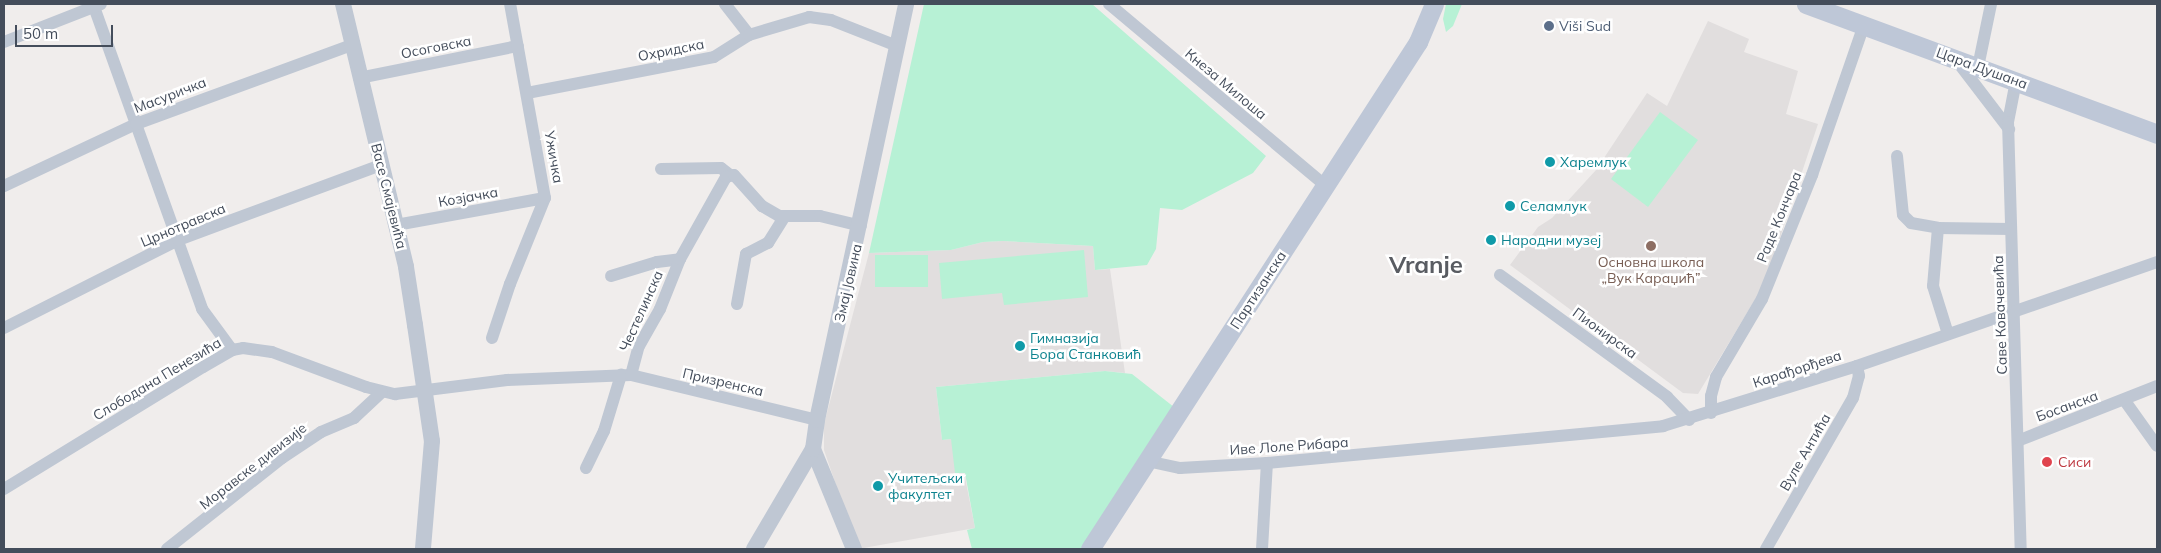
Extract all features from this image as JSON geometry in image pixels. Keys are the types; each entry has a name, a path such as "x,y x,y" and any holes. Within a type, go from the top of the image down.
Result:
{"main road":[{"name":"Партизанска","path":"1090,549 1425,30 1434,4"},
{"name":"Цара Душана","path":"1806,4 2157,134"}],"street":[{"name":"Васе Смајевића","path":"343,4 359,78 406,266 432,455 423,549"},
{"name":"Ужичка","path":"492,338 510,284 545,198 528,93 510,4"},
{"path":"724,4 749,35"},
{"name":"Змај Јовина","path":"754,549 813,449 817,420 861,226 906,4"},
{"name":"Кнеза Милоша","path":"1109,4 1326,185"},
{"path":"1978,67 1991,4"},
{"path":"4,42 96,5 136,124 202,308 232,350"},
{"name":"Охридска","path":"528,93 714,57 749,35 779,24 821,17 897,46"},
{"name":"Раде Кончара","path":"1711,413 1711,396 1716,378 1762,299 1812,175 1864,25"},
{"name":"Масуричка","path":"4,186 136,124 352,45"},
{"name":"Осоговска","path":"359,78 518,46"},
{"path":"1956,59 2008,129"},
{"name":"Саве Ковачевића","path":"2016,81 2009,108 2008,129 2020,440 2021,549"},
{"path":"1897,156 1906,219 1938,228 2011,229"},
{"name":"Црнотравска","path":"4,328 178,240 381,166"},
{"path":"661,168 721,168 738,179 762,206 784,216 820,216 861,226"},
{"name":"Честелинска","path":"626,375 641,340 660,309 680,259 722,182 730,175"},
{"name":"Козјачка","path":"396,225 545,198"},
{"path":"737,304 746,254 768,243 784,216"},
{"path":"1938,228 1933,286 1948,334"},
{"name":"Честелинска","path":"611,276 657,262 680,259"},
{"name":"Карађорђева","path":"1434,449 1629,430 1689,420 1857,366 2015,308 2157,262"},
{"name":"Пионирска","path":"1500,275 1667,397 1689,420"},
{"name":"Слободана Пенезића","path":"4,490 232,350 243,348 272,352 382,392 424,391"},
{"name":"Вуле Антића","path":"1766,549 1853,398 1859,376 1857,366"},
{"path":"586,468 604,431 626,375"},
{"name":"Призренска","path":"424,391 506,380 626,375 817,420"},
{"name":"Босанска","path":"2020,440 2125,401 2157,386"},
{"name":"Моравске дивизије","path":"167,549 282,458 321,432 354,418 382,392"},
{"path":"2125,401 2157,446"},
{"path":"813,449 854,549"},
{"name":"Иве Лоле Рибара","path":"1147,461 1180,468 1267,463 1434,449"},
{"path":"1262,549 1267,463"}],"shaded area":[{"name":"Основна школа „Вук Караџић”","path":"1708,21 1749,39 1744,52 1798,71 1786,114 1818,124 1765,283 1698,394 1683,393 1510,265 1538,227 1552,218 1596,170 1647,93 1667,106"},
{"path":"1003,241 1093,246 1095,270 1110,269 1125,373 1105,371 936,387 942,440 951,439 964,472 975,528 858,549 824,450 824,424 869,253 951,250 983,242"}],"green space":[{"path":"924,4 1092,4 1266,156 1253,173 1182,210 1160,208 1156,249 1147,265 1095,270 1093,246 1003,241 983,242 951,250 869,253"},
{"path":"1446,4 1462,4 1453,26 1446,32 1443,19"},
{"path":"1660,112 1698,140 1648,207 1611,179"},
{"path":"1084,250 1088,297 1004,305 1002,293 942,299 939,263"},
{"path":"875,255 928,255 928,287 875,287"},
{"path":"1105,371 1132,374 1179,411 1136,478 1080,549 972,549 967,530 975,528 965,473 955,473 951,439 942,440 936,387"}],"place":[{"name":"Viši Sud","path":"1549,26"},
{"name":"Харемлук","path":"1550,162"},
{"name":"Селамлук","path":"1510,206"},
{"name":"Народни музеј","path":"1491,240"},
{"name":"Основна школа „Вук Караџић”","path":"1651,246"},
{"name":"Гимназија Бора Станковић","path":"1020,346"},
{"name":"Сиси","path":"2047,462"},
{"name":"Учитељски факултет","path":"878,486"}],"district":[{"name":"Vranje","path":"1426,265"}]}
